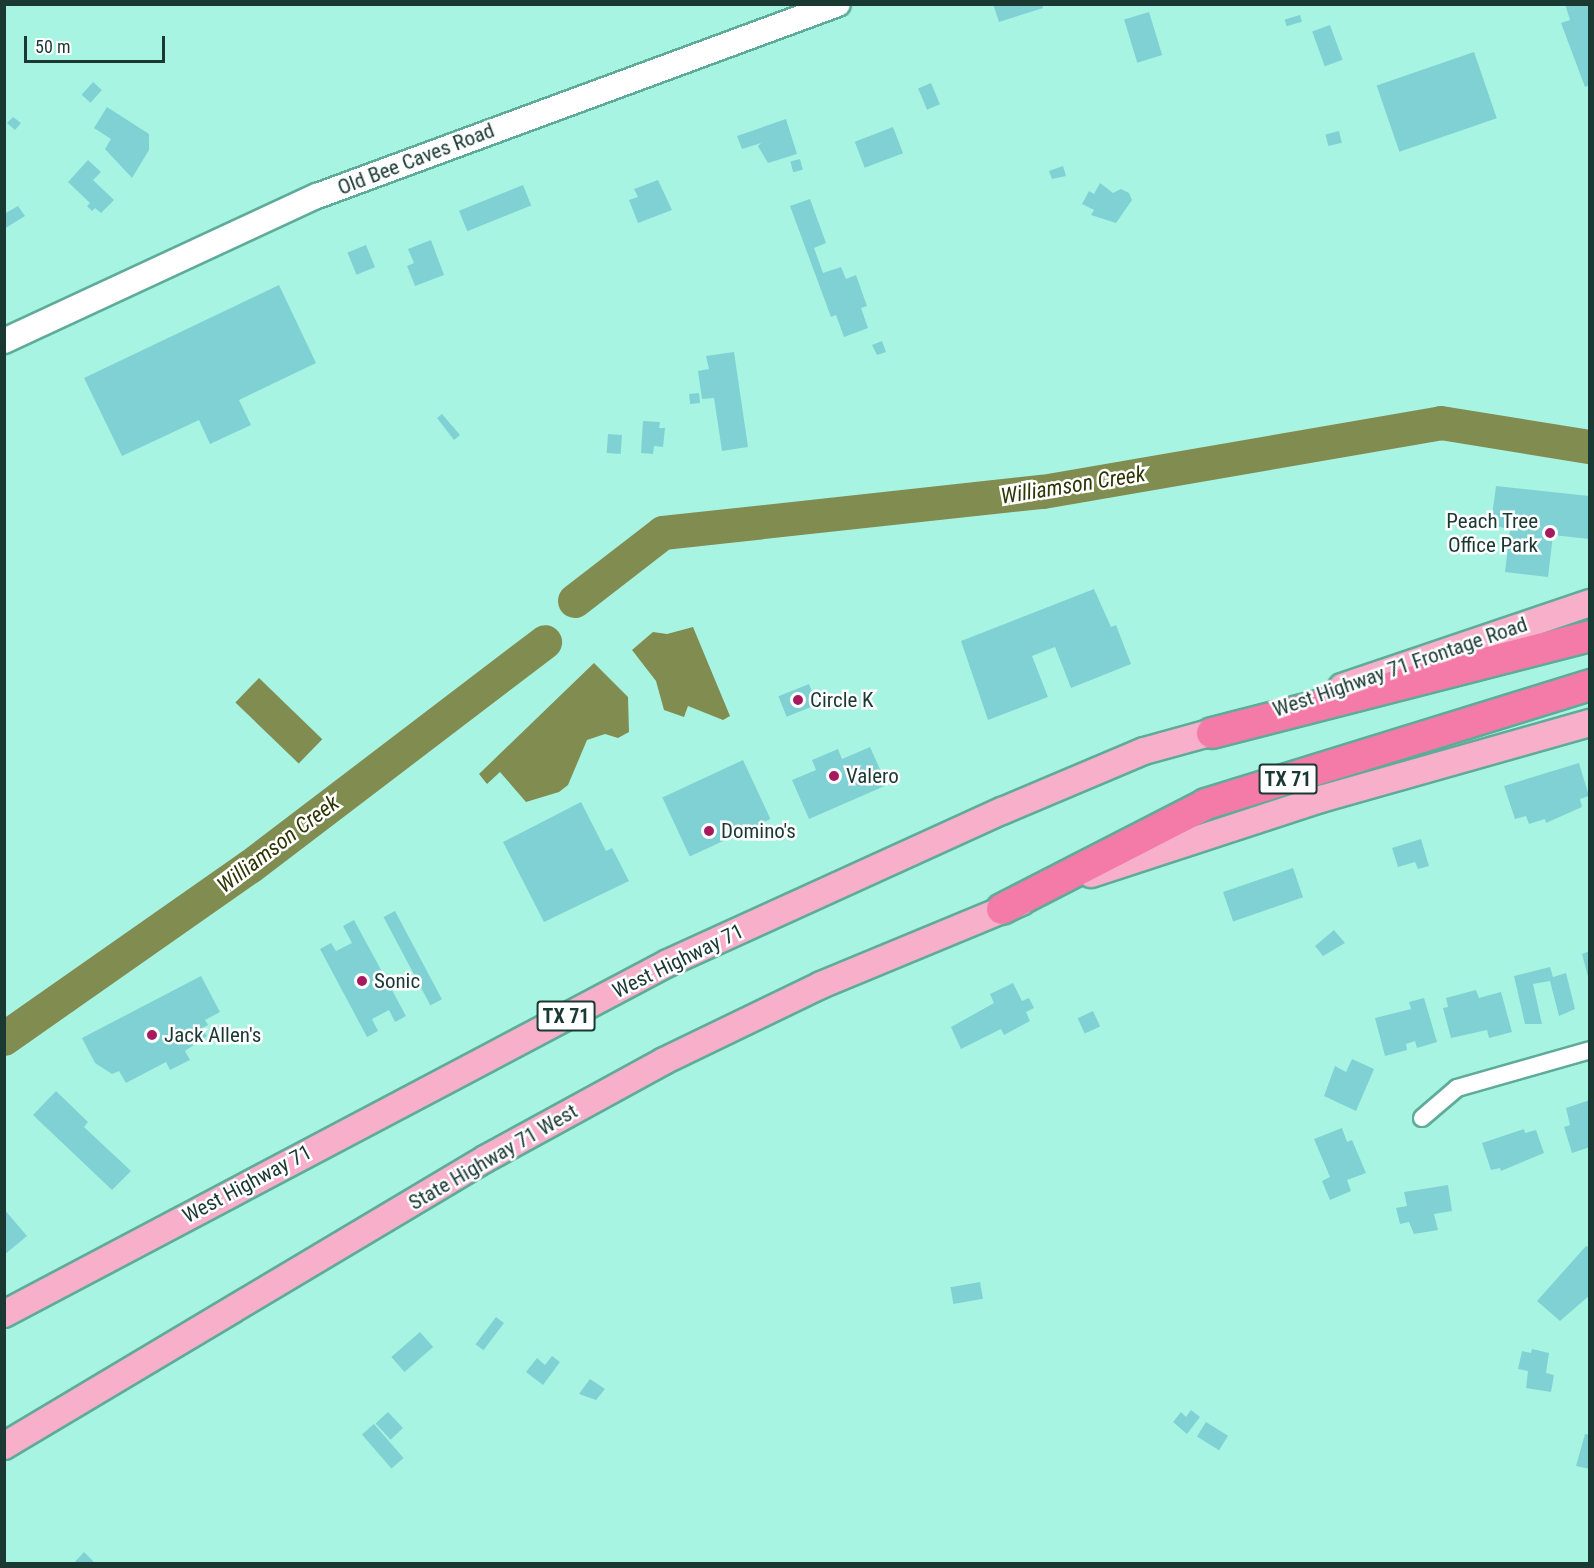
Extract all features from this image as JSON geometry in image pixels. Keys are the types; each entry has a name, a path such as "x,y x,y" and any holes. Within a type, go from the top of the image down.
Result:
{"highway":[{"name":"TX 71","path":"1212,733 1590,636"},
{"name":"TX 71","path":"1002,909 1206,804 1590,685"}],"main road":[{"name":"West Highway 71 Frontage Road","path":"1212,733 1590,603"},
{"name":"State Highway 71 West","path":"4,1446 485,1159 664,1061 821,985 1092,874 1310,803 1590,723"},
{"name":"West Highway 71","path":"4,1314 668,963 1002,811 1144,751 1212,733"}],"street":[{"name":"Old Bee Caves Road","path":"4,341 317,196 838,4"},
{"path":"1422,1118 1457,1088 1590,1050"}],"shaded area":[{"path":"693,627 730,716 723,720 688,706 684,717 664,710 656,681 632,650 653,632 667,634"},
{"path":"594,663 628,697 629,732 618,738 605,734 587,740 568,785 559,792 526,802 500,772 487,784 479,774"},
{"path":"259,678 322,739 299,764 235,702"}],"building":[{"path":"993,4 1042,4 1043,8 999,22"},
{"path":"1565,4 1590,4 1590,85 1585,87 1561,23 1570,20"},
{"path":"1149,12 1162,55 1137,63 1124,20"},
{"path":"1300,15 1302,22 1287,26 1285,19"},
{"path":"1330,25 1343,60 1325,66 1312,31"},
{"path":"1474,52 1497,118 1399,152 1377,86"},
{"path":"93,82 102,90 91,103 82,95"},
{"path":"931,83 940,104 927,110 918,88"},
{"path":"107,107 149,134 149,150 132,178 105,149 111,139 94,128"},
{"path":"13,117 21,123 15,130 7,123"},
{"path":"786,119 797,154 768,163 758,146 761,143 742,149 737,136"},
{"path":"893,127 903,153 865,168 855,142"},
{"path":"1339,131 1342,143 1328,146 1325,134"},
{"path":"800,159 803,170 793,172 790,162"},
{"path":"88,160 101,172 93,180 114,200 101,213 95,208 92,211 87,206 90,203 68,182"},
{"path":"1063,166 1066,176 1052,179 1049,171"},
{"path":"658,180 672,210 638,223 629,200 638,197 634,189"},
{"path":"1100,183 1113,193 1121,189 1129,193 1132,200 1116,223 1091,215 1094,210 1082,204 1089,191 1094,194"},
{"path":"523,185 531,205 467,231 459,211"},
{"path":"810,199 826,243 814,248 823,273 841,267 846,279 856,275 867,306 861,308 868,328 844,337 836,315 831,317 790,206"},
{"path":"18,206 25,216 4,229 4,214"},
{"path":"431,240 444,275 415,286 407,266 414,263 408,249"},
{"path":"366,245 375,267 356,275 347,252"},
{"path":"279,285 316,363 239,400 251,425 210,444 199,420 122,456 84,378"},
{"path":"882,341 886,352 877,355 872,345"},
{"path":"734,352 748,447 722,451 714,398 702,399 698,371 709,369 706,356"},
{"path":"699,393 700,403 690,404 689,394"},
{"path":"442,414 460,435 454,440 437,418"},
{"path":"643,421 660,422 659,428 665,428 663,447 654,446 653,454 641,453"},
{"path":"608,434 622,435 621,454 607,453"},
{"name":"Peach Tree Office Park","path":"1496,486 1589,496 1589,539 1553,535 1548,577 1505,572 1510,530 1491,524"},
{"path":"1094,589 1111,627 1116,625 1131,664 1071,688 1055,647 1032,656 1048,697 988,720 961,641"},
{"name":"Circle K","path":"809,684 817,704 787,717 778,696"},
{"name":"Valero","path":"870,747 887,785 809,819 792,780 816,770 812,760 838,749 842,759"},
{"path":"743,760 770,819 690,857 662,798"},
{"path":"1579,763 1589,796 1580,799 1582,807 1546,823 1545,819 1529,824 1526,816 1515,819 1504,786"},
{"path":"581,802 606,851 612,848 629,881 544,922 503,842"},
{"path":"1421,839 1429,866 1418,869 1415,862 1398,867 1392,848"},
{"path":"1293,868 1303,897 1233,921 1223,892"},
{"path":"395,911 442,999 430,1005 384,917"},
{"name":"Sonic","path":"354,920 406,1016 395,1022 389,1010 372,1019 378,1031 367,1037 320,949 331,943 336,951 352,943 343,926"},
{"path":"1334,930 1345,943 1323,956 1315,946"},
{"path":"1590,951 1590,980 1589,980 1582,954"},
{"path":"1550,967 1553,977 1566,973 1575,1009 1559,1016 1550,981 1533,984 1542,1024 1525,1024 1514,976"},
{"path":"201,976 220,1012 205,1020 208,1025 202,1028 207,1036 185,1051 190,1060 170,1070 166,1062 126,1083 119,1071 112,1074 95,1063 82,1038"},
{"path":"1013,983 1022,1001 1029,998 1034,1008 1026,1012 1030,1021 1004,1035 1001,1029 961,1049 951,1027 994,1003 990,994"},
{"path":"1476,990 1479,998 1501,992 1512,1032 1489,1038 1487,1030 1451,1038 1443,1008 1448,1007 1446,998"},
{"path":"1424,998 1437,1042 1417,1048 1415,1041 1406,1044 1407,1050 1385,1056 1375,1018 1411,1009 1409,1002"},
{"path":"1093,1011 1100,1026 1085,1034 1078,1018"},
{"path":"1352,1059 1374,1069 1356,1111 1324,1096 1335,1066 1346,1072"},
{"path":"56,1091 88,1122 84,1127 131,1171 112,1190 33,1115"},
{"path":"1590,1100 1590,1147 1572,1153 1564,1127 1570,1125 1566,1108"},
{"path":"1342,1128 1347,1142 1352,1140 1366,1173 1347,1180 1351,1191 1330,1200 1322,1181 1330,1177 1314,1139"},
{"path":"1524,1129 1525,1133 1536,1130 1544,1153 1501,1171 1500,1168 1491,1170 1482,1143"},
{"path":"1448,1185 1452,1211 1434,1214 1438,1230 1414,1234 1409,1222 1400,1224 1396,1208 1407,1206 1404,1192"},
{"path":"4,1209 27,1236 4,1255"},
{"path":"1586,1246 1590,1248 1590,1295 1560,1321 1537,1301"},
{"path":"980,1282 983,1299 953,1304 950,1287"},
{"path":"496,1317 504,1323 484,1350 476,1344"},
{"path":"420,1332 433,1347 404,1372 391,1357"},
{"path":"1532,1349 1549,1353 1546,1373 1554,1375 1551,1392 1526,1388 1528,1371 1518,1369 1522,1351 1531,1353"},
{"path":"552,1356 560,1362 543,1385 526,1372 537,1358 545,1365"},
{"path":"590,1379 605,1389 596,1400 579,1394"},
{"path":"1191,1410 1200,1417 1187,1434 1173,1422 1181,1412 1186,1417"},
{"path":"388,1412 403,1428 391,1440 376,1424"},
{"path":"1206,1422 1228,1436 1219,1450 1197,1436"},
{"path":"374,1424 404,1458 391,1468 362,1434"},
{"path":"1585,1434 1590,1435 1590,1469 1576,1466"},
{"path":"84,1552 96,1564 73,1564"}],"waterway":[{"name":"Williamson Creek","path":"575,601 663,533 1043,492 1441,423 1590,447"},
{"name":"Williamson Creek","path":"4,1039 250,867 545,642"}],"place":[{"name":"Peach Tree Office Park","path":"1550,533"},
{"name":"Circle K","path":"798,700"},
{"name":"Valero","path":"834,776"},
{"name":"Domino's","path":"709,831"},
{"name":"Sonic","path":"362,981"},
{"name":"Jack Allen's","path":"152,1035"}]}
